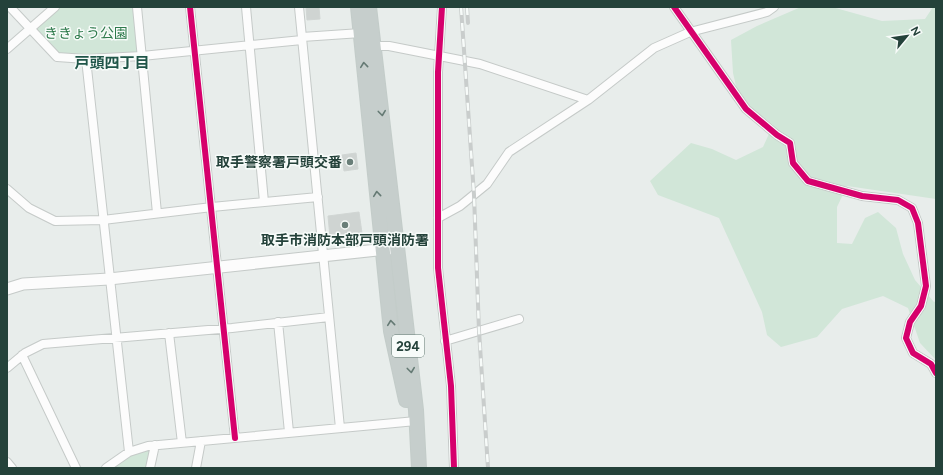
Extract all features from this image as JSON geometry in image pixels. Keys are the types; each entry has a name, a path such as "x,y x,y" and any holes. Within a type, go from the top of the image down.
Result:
{"highway":[{"name":"294","path":"358,7 389,249"},
{"name":"294","path":"369,7 374,46 389,249 391,331 414,421 419,468"}],"street":[{"path":"10,7 57,57 86,60 142,56 361,33"},
{"path":"7,49 56,7"},
{"path":"137,7 157,214"},
{"path":"190,7 235,438"},
{"path":"246,7 264,202"},
{"path":"299,7 340,428"},
{"path":"442,7 439,55 438,268 451,386 454,468"},
{"path":"674,7 690,32 746,109 777,135 790,143 793,163 808,181 862,196 898,200 912,208 918,223 926,286 921,306 910,322 906,338 913,353 931,364 936,372"},
{"path":"438,218 460,206 487,184 509,152 588,100 654,48 690,32 767,12 774,7"},
{"path":"374,46 389,46 480,64 588,100"},
{"path":"86,60 129,452"},
{"path":"7,189 29,208 55,221 103,220 212,207 318,197"},
{"path":"7,289 23,284 109,279 389,249"},
{"path":"7,368 22,355 43,344 224,329 329,317"},
{"path":"445,341 519,320"},
{"path":"278,322 289,432"},
{"path":"169,333 182,443"},
{"path":"22,355 76,468"},
{"path":"106,468 129,452 155,445 414,421"},
{"path":"196,468 201,441"},
{"path":"150,468 155,445"},
{"path":"7,462 12,468"}],"green space":[{"name":"ききょう公園","path":"55,7 137,7 142,56 57,57 30,29"},
{"path":"801,7 832,7 882,21 925,19 933,7 936,7 936,199 847,186 837,207 837,243 852,244 865,218 878,212 896,228 903,254 915,280 934,302 936,301 936,360 920,343 908,308 883,296 842,309 817,337 781,347 767,335 762,312 719,218 658,195 650,181 691,143 712,149 736,160 763,147 773,125 739,99 733,73 731,40 757,26"},
{"path":"155,445 150,468 106,468 117,459"}],"building":[{"path":"306,7 319,7 320,19 307,20"},
{"name":"取手警察署戸頭交番","path":"356,153 358,169 344,171 342,155"},
{"name":"取手市消防本部戸頭消防署","path":"359,212 362,233 330,237 328,216"}],"railway":[{"path":"461,7 474,195 479,331 488,468"},
{"path":"467,7 468,23"}],"cycle path":[{"path":"190,7 235,438"},
{"path":"442,7 438,72 438,268 451,386 454,468"},
{"path":"674,7 746,109 777,135 790,143 793,163 808,181 862,196 898,200 912,208 918,223 926,286 921,306 910,322 906,338 913,353 931,364 936,373"}],"place":[{"name":"取手警察署戸頭交番","path":"350,162"},
{"name":"取手市消防本部戸頭消防署","path":"345,225"}],"district":[{"name":"戸頭四丁目","path":"112,63"}]}
